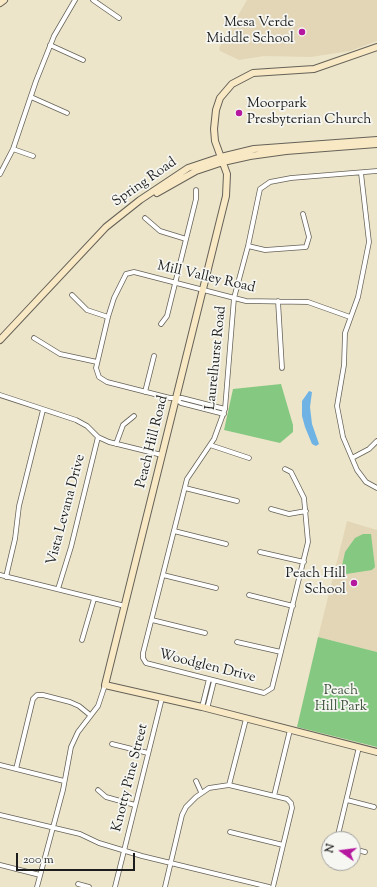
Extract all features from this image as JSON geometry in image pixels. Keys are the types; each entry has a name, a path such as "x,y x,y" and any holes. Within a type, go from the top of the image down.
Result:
{"street":[{"path":"0,3 4,0"},
{"path":"0,174 13,149 39,70 57,28 75,0"},
{"path":"93,0 119,18"},
{"path":"50,45 83,60"},
{"name":"Peach Hill Road","path":"105,685 228,187 227,174 214,134 214,117 220,98 232,84 246,76 259,72 309,70 326,66 377,47"},
{"path":"31,97 67,113"},
{"name":"Spring Road","path":"0,345 64,274 115,223 141,202 183,177 248,150 377,140"},
{"name":"Spring Road","path":"0,340 90,243 118,216 180,172 197,165 278,152 377,144"},
{"path":"13,149 33,156"},
{"name":"Laurelhurst Road","path":"144,660 143,653 190,472 218,432 224,414 234,298 248,246 258,192 265,184 291,178 377,172"},
{"path":"361,173 369,242 358,297 344,338 344,365 337,406 340,424 352,458 366,482 377,488"},
{"path":"161,324 167,316 176,283 196,199 196,190"},
{"path":"248,246 265,250 306,247 309,242 309,232 303,214"},
{"path":"145,218 160,231 186,239"},
{"name":"Mill Valley Road","path":"108,317 114,298 126,274 134,272 246,301 308,302 350,317"},
{"path":"72,295 87,310 108,317 97,362 97,375 107,382 225,409"},
{"path":"278,301 282,368"},
{"path":"34,338 60,354 97,362"},
{"path":"146,392 154,356"},
{"path":"0,395 82,423 98,437 116,444 162,455"},
{"path":"176,399 181,403 224,414"},
{"path":"6,577 15,539 19,506 43,410"},
{"path":"116,444 124,425 134,416"},
{"name":"Vista Levana Drive","path":"58,589 71,547 98,437"},
{"path":"352,458 369,449 377,441"},
{"path":"210,445 249,458"},
{"path":"237,642 281,652 304,562 308,537 304,498 298,482 292,472 285,469"},
{"path":"185,488 237,501"},
{"path":"271,508 289,514 306,512"},
{"path":"174,531 226,544"},
{"path":"260,552 304,562"},
{"path":"0,575 124,606"},
{"path":"163,575 216,588"},
{"path":"249,595 293,606"},
{"path":"82,640 94,599"},
{"path":"152,620 205,633"},
{"name":"Woodglen Drive","path":"144,660 150,665 267,692 272,688 281,652"},
{"path":"204,708 208,679"},
{"path":"204,708 214,680"},
{"path":"37,887 54,828 75,738 90,715 98,706 105,685 204,708 377,752"},
{"path":"16,769 33,699 37,695 43,695 70,702 79,706 90,715"},
{"name":"Knotty Pine Street","path":"115,887 162,698"},
{"path":"228,785 246,719"},
{"path":"274,796 290,730"},
{"path":"112,744 148,752"},
{"path":"339,831 359,747"},
{"path":"0,765 64,781"},
{"path":"196,781 201,792"},
{"path":"165,887 182,815 186,807 201,792 209,788 228,785 287,799 291,803 292,808 273,887"},
{"path":"98,790 106,797 135,805"},
{"path":"347,800 374,806"},
{"path":"0,815 80,834 99,843 170,864 269,887"},
{"path":"230,832 283,845"},
{"path":"361,851 365,852"},
{"path":"0,865 40,875"},
{"path":"78,884 89,887"}],"shaded area":[{"name":"Mesa Verde Middle School","path":"247,0 377,0 377,41 350,51 311,57 264,56 239,60 220,51 219,48"},
{"name":"Peach Hill School","path":"347,521 377,530 377,652 318,637"}],"green space":[{"path":"281,384 293,425 293,432 280,443 224,430 233,389"},
{"path":"363,534 371,534 375,567 372,570 340,575 345,552 355,538"},
{"name":"Peach Hill Park","path":"318,637 377,652 377,747 297,727"}],"water":[{"path":"309,391 312,392 310,407 312,424 319,444 316,446 312,444 302,416 302,401"}],"place":[{"name":"Mesa Verde Middle School","path":"302,32"},
{"name":"Moorpark Presbyterian Church","path":"239,113"},
{"name":"Peach Hill School","path":"354,583"}]}
